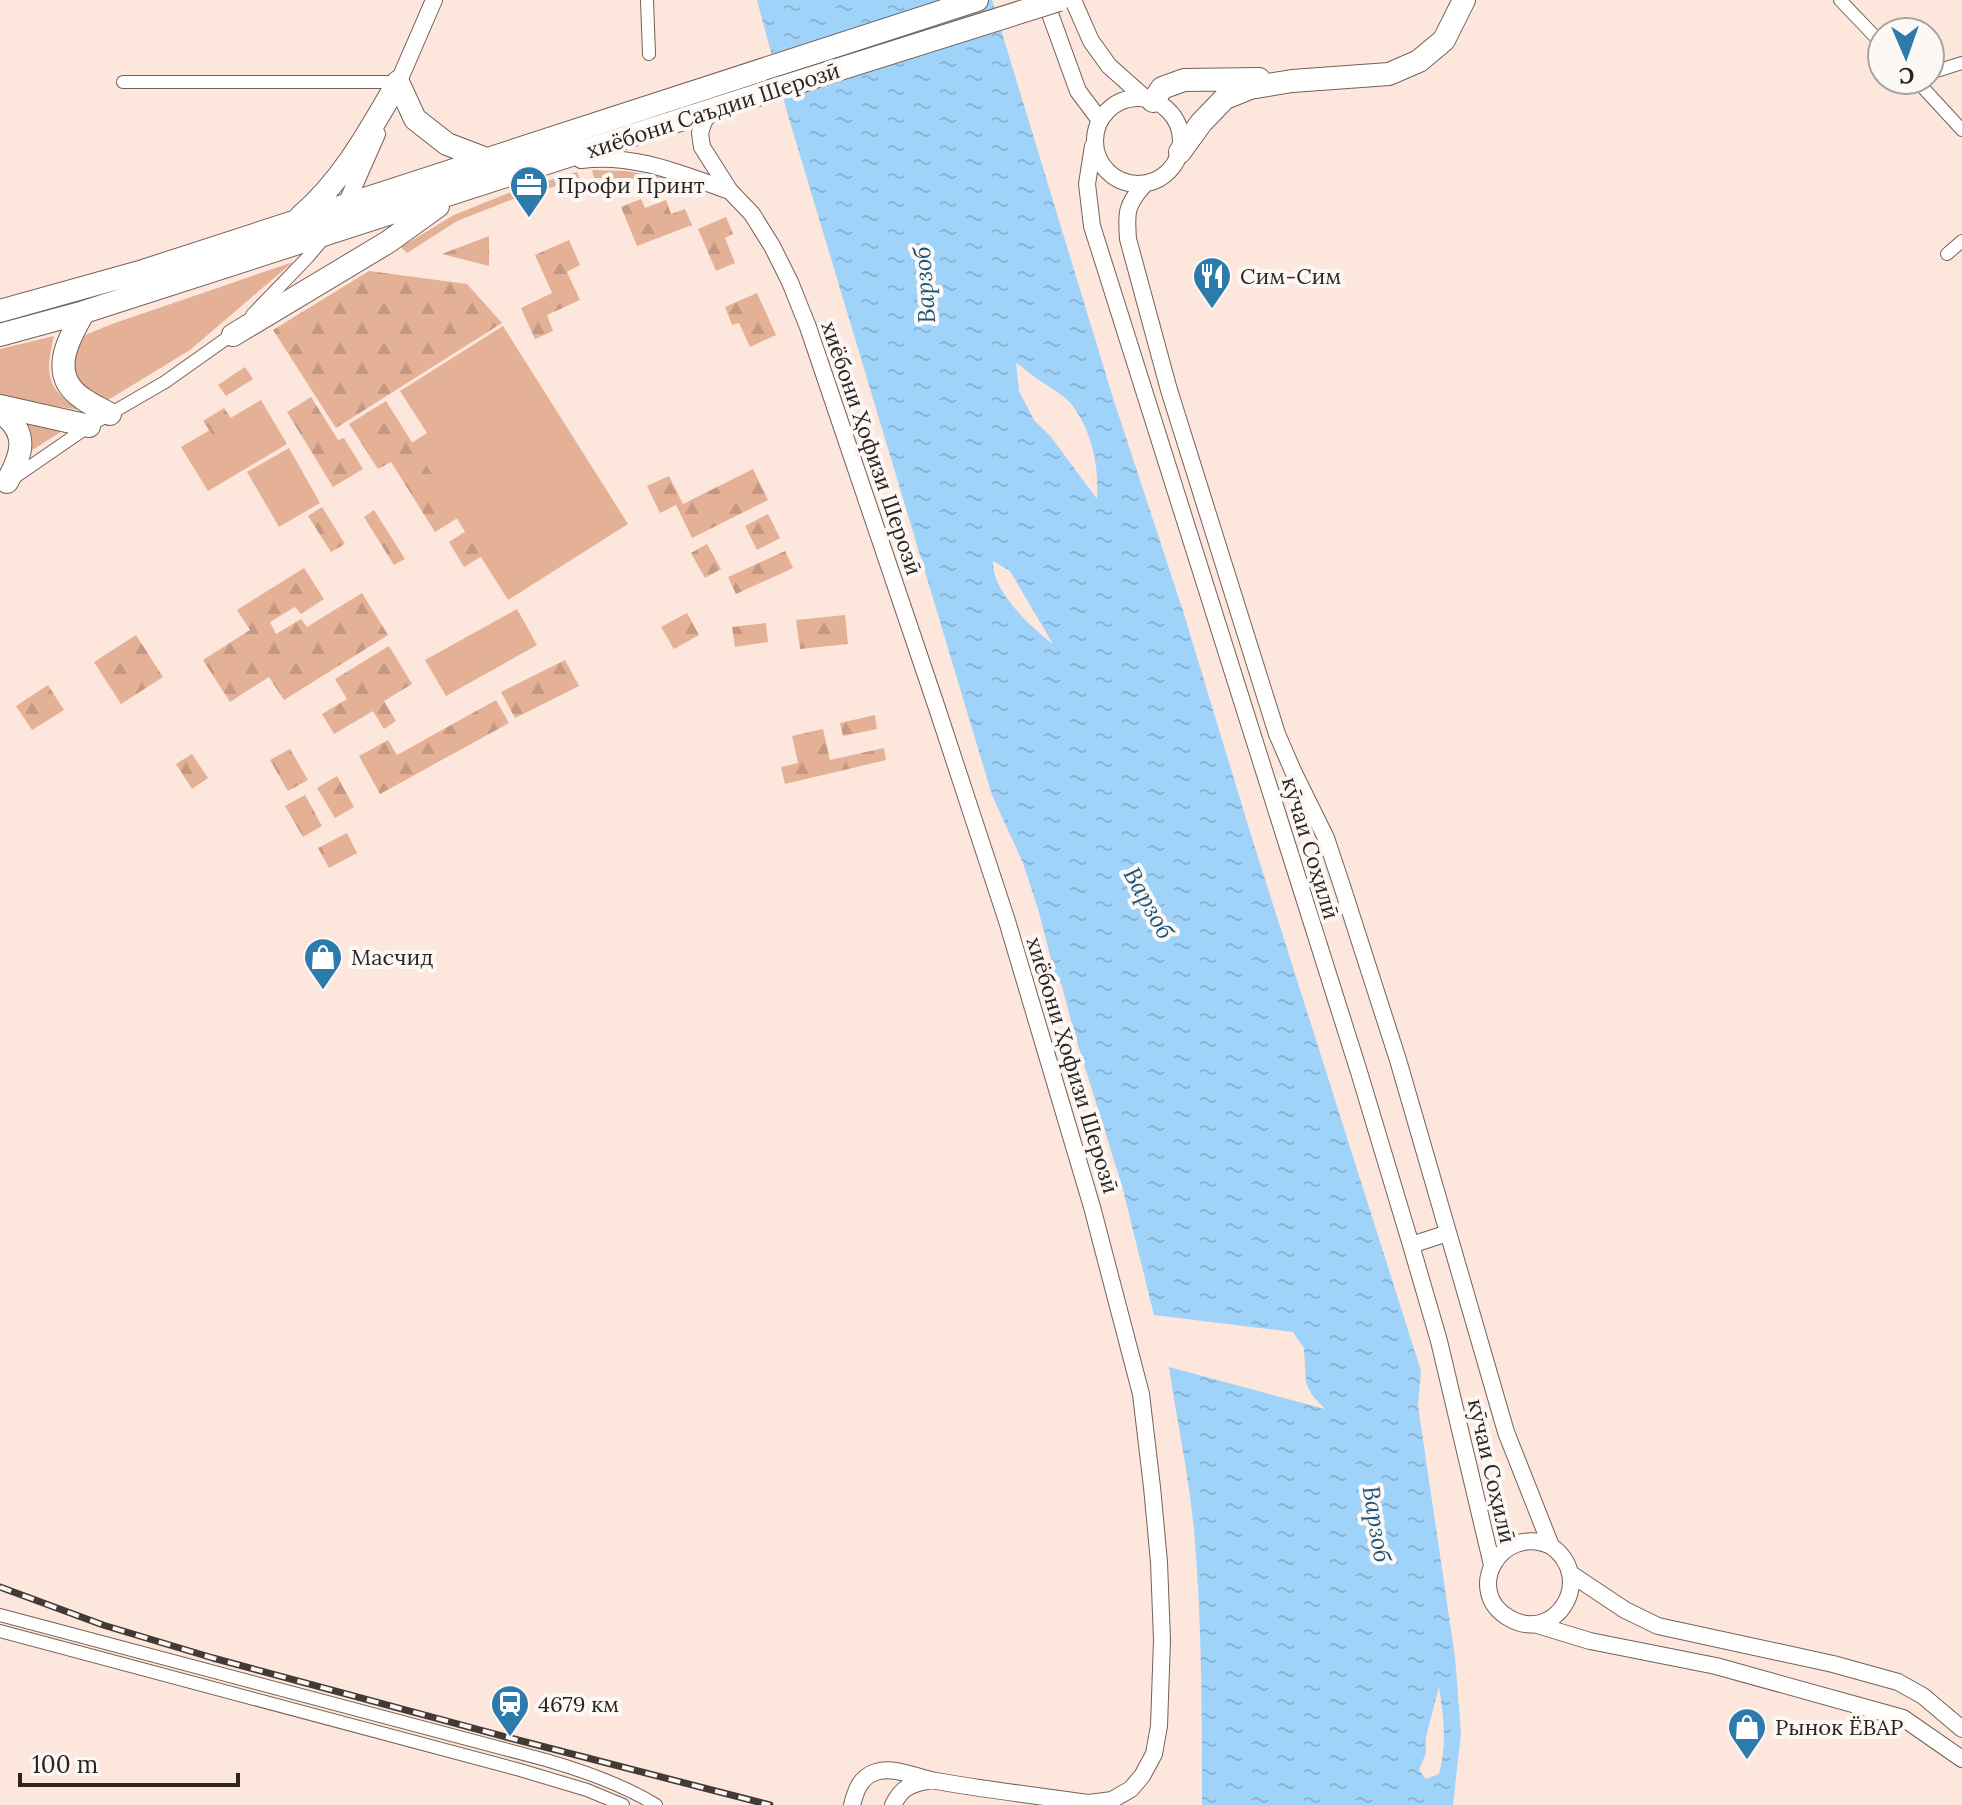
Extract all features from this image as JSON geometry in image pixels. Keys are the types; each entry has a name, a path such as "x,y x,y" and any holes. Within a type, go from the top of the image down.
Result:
{"highway":[{"name":"хиёбони Саъдии Шерозӣ","path":"0,311 143,271 977,0"},
{"name":"хиёбони Саъдии Шерозӣ","path":"0,335 84,312 1059,0"},
{"path":"1180,152 1201,123 1225,98 1250,88 1292,81 1389,74 1419,61 1444,40 1464,0"},
{"path":"1149,100 1162,88 1184,80 1292,81"},
{"path":"398,82 415,119 447,144 489,160"},
{"path":"295,222 317,203 341,174 398,82"},
{"path":"551,138 548,149 559,159"},
{"path":"233,335 388,242 453,194"},
{"path":"84,312 70,336 63,368 68,383 80,397 110,414"},
{"path":"0,406 89,426"},
{"path":"0,412 14,421 21,439 17,463 3,484"}],"street":[{"path":"3,484 89,426 165,382 233,335 308,257 329,233 347,205 434,0"},
{"path":"647,0 649,54"},
{"path":"1045,0 1078,91 1099,119"},
{"path":"1073,0 1091,41 1109,66 1149,100 1164,107 1179,127 1180,152 1167,173 1144,185 1121,182 1102,168 1093,146 1099,119 1119,102 1131,98 1149,100"},
{"path":"1843,0 1866,26"},
{"path":"123,82 398,82"},
{"path":"1931,96 1962,130"},
{"name":"хиёбони Ҳофизи Шерозӣ","path":"714,109 704,121 700,133 702,147 730,191 752,214 772,246 808,327 1007,921 1092,1207 1141,1394 1159,1562 1162,1640 1159,1726 1154,1754 1131,1789 1112,1800 1089,1803 933,1781 898,1772 876,1772 860,1782 852,1805"},
{"name":"кӯчаи Соҳилӣ","path":"1093,146 1087,184 1092,226 1411,1245 1439,1341 1492,1565"},
{"path":"559,159 600,157 650,164 730,191"},
{"name":"кӯчаи Соҳилӣ","path":"1144,185 1131,200 1126,216 1128,239 1169,390 1277,734 1326,838 1342,886 1398,1060 1506,1432 1551,1546 1564,1558 1571,1574 1625,1610 1658,1626 1833,1664 1898,1682 1923,1696 1962,1729"},
{"path":"1947,254 1962,241"},
{"path":"1411,1245 1448,1233"},
{"name":"кӯчаи Соҳилӣ","path":"1551,1546 1534,1541 1517,1543 1502,1551 1492,1565 1488,1582 1496,1607 1517,1622 1590,1641 1716,1666 1903,1718 1962,1759"},
{"path":"1534,1624 1551,1618 1564,1607 1571,1591 1571,1574"},
{"path":"0,1615 579,1770 656,1805"},
{"path":"0,1631 437,1747 561,1782 623,1805"},
{"path":"228,1692 232,1677"},
{"path":"437,1747 441,1731"},
{"path":"893,1805 908,1785 933,1781"}],"green space":[{"path":"592,170 659,176 698,190 695,197 656,184 594,178"},
{"path":"577,172 580,179 516,198 457,221 407,253 401,247 454,215 514,191"},
{"path":"641,199 645,208 666,200 671,214 685,209 692,225 637,246 621,207"},
{"path":"726,217 733,234 725,238 735,263 716,271 698,229"},
{"path":"489,236 489,266 442,254"},
{"path":"569,240 580,265 567,272 580,300 547,315 553,331 535,339 521,308 552,293 535,255"},
{"path":"293,262 190,350 108,400 98,399 75,379 71,351 83,336"},
{"path":"369,271 467,284 502,323 336,428 273,330"},
{"path":"757,293 776,335 750,347 739,323 732,325 725,307"},
{"path":"503,326 628,524 508,600 410,444 427,433 400,391"},
{"path":"54,336 49,360 51,379 60,394 79,410 0,397 0,349"},
{"path":"245,367 253,379 226,396 218,385"},
{"path":"311,397 338,440 344,438 363,469 333,487 287,412"},
{"path":"261,400 287,444 208,491 181,447"},
{"path":"386,401 459,517 435,532 391,462 378,469 349,424"},
{"path":"224,408 235,424 214,437 203,421"},
{"path":"27,423 64,430 29,452 30,429"},
{"path":"289,448 320,503 279,527 247,472"},
{"path":"753,469 768,500 692,538 676,505 660,513 647,486 669,476 683,504"},
{"path":"322,507 345,544 331,552 308,516"},
{"path":"374,510 405,559 394,565 364,517"},
{"path":"768,514 780,538 757,550 745,526"},
{"path":"469,529 484,555 464,567 449,542"},
{"path":"707,544 721,569 705,578 691,553"},
{"path":"785,551 793,568 736,594 728,577"},
{"path":"304,568 324,599 301,614 295,607 270,622 276,634 301,619 307,627 362,593 388,635 284,700 269,677 230,702 203,660 250,630 237,610"},
{"path":"517,609 537,645 446,696 425,660"},
{"path":"687,613 699,635 674,649 661,627"},
{"path":"845,615 848,644 800,649 796,620"},
{"path":"766,623 768,642 735,647 732,627"},
{"path":"136,635 163,677 121,704 94,662"},
{"path":"389,646 412,684 384,701 396,721 384,729 373,711 334,734 322,714 347,699 335,679"},
{"path":"565,660 579,686 515,718 501,692"},
{"path":"48,685 64,710 32,730 16,706"},
{"path":"496,700 509,723 380,794 359,756 388,740 397,755"},
{"path":"875,715 877,729 843,736 840,723"},
{"path":"823,729 830,760 884,748 886,760 785,784 781,767 798,763 792,736"},
{"path":"290,749 308,780 288,791 270,760"},
{"path":"192,754 208,778 192,789 176,764"},
{"path":"337,776 354,807 335,818 317,788"},
{"path":"305,795 322,826 303,837 285,806"},
{"path":"347,833 357,853 329,868 318,848"}],"water":[{"name":"Варзоб","path":"757,0 992,0 1113,398 1183,611 1421,1371 1418,1406 1455,1657 1461,1733 1453,1805 1202,1805 1197,1564 1189,1489 1169,1367 1325,1409 1306,1383 1304,1348 1293,1332 1154,1315 1122,1186 1062,986 1055,974 1023,863 992,795 787,112","holes":["1016,363 1067,400 1081,419 1094,452 1097,499 1051,437 1034,420 1019,391","993,561 1010,571 1053,644 1014,607 998,584","1439,1687 1443,1752 1439,1774 1426,1779 1419,1770 1426,1753 1426,1737"]}],"railway":[{"path":"0,1587 103,1625 213,1658 770,1805"}],"place":[{"name":"Профи Принт","path":"529,219"},
{"name":"Сим-Сим","path":"1212,310"},
{"name":"Масчид","path":"323,991"},
{"name":"4679 км","path":"510,1738"},
{"name":"Рынок ЁВАР","path":"1747,1761"}]}
